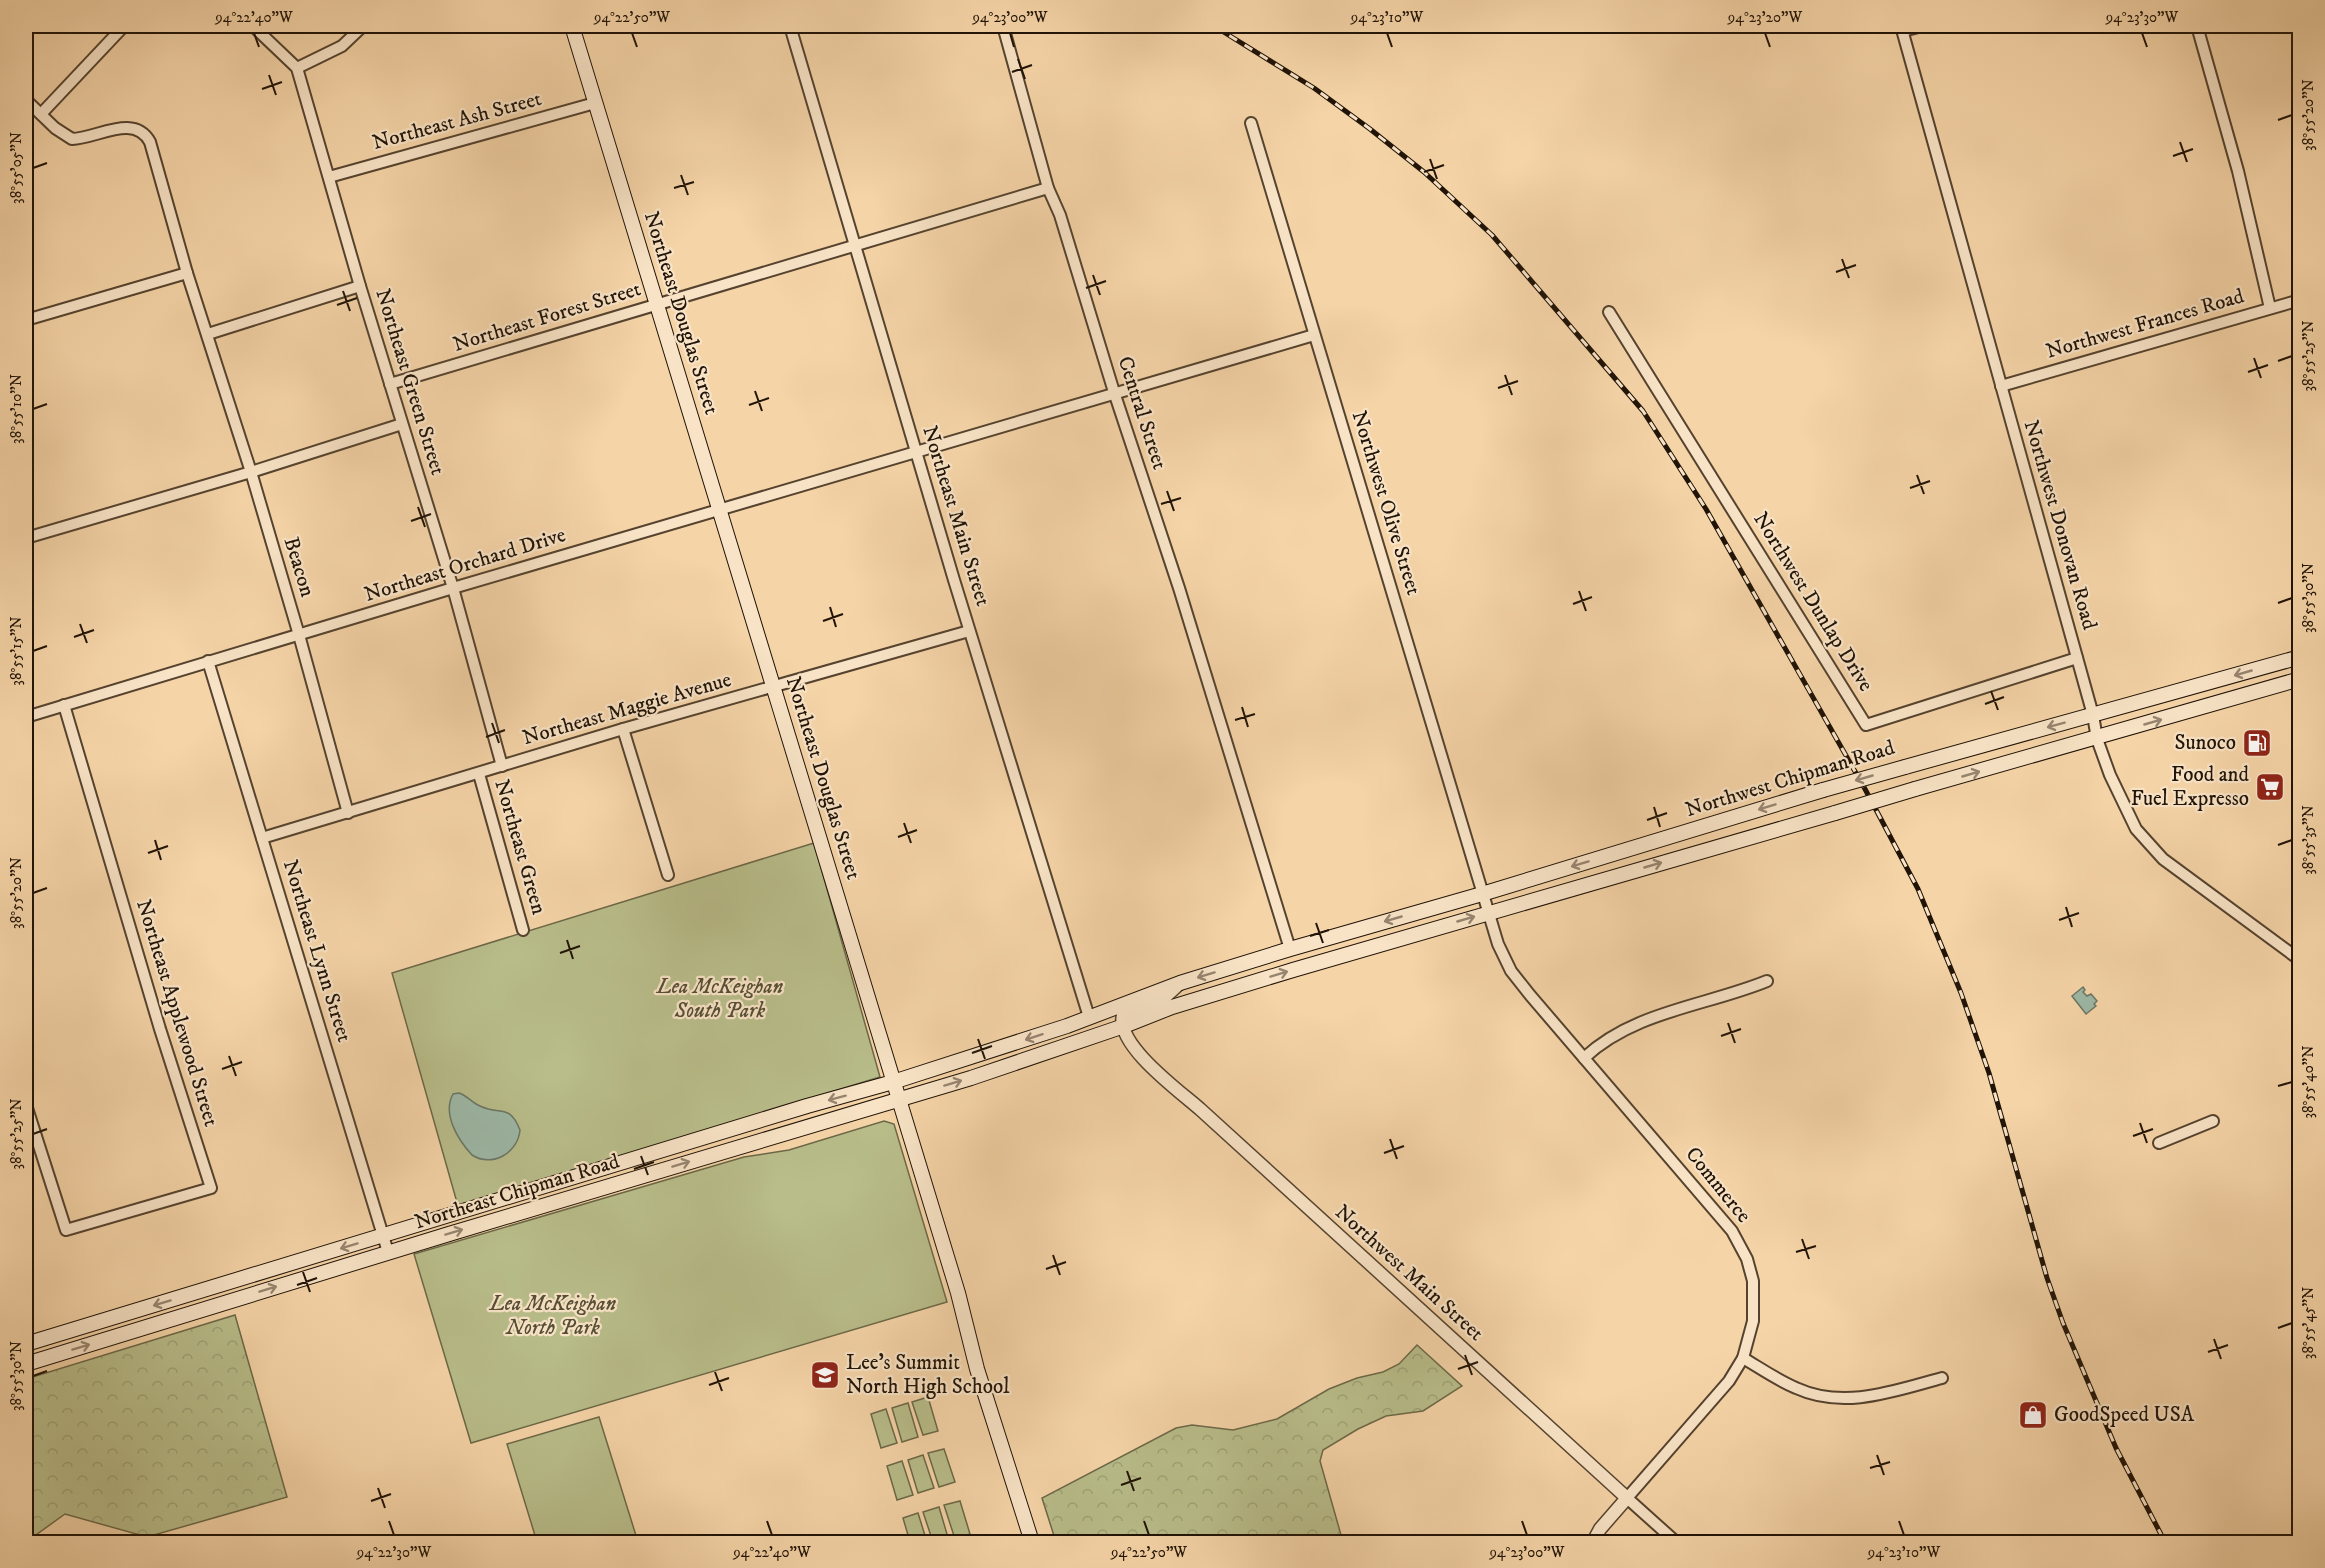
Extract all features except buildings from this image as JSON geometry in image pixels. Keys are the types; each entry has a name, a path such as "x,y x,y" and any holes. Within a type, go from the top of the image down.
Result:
{"main road":[{"name":"Northeast Douglas Street","path":"572,26 656,305 721,510 897,1100 958,1293 977,1369 1032,1542"},
{"name":"Northwest Chipman Road","path":"1089,1017 1180,983 1823,790 2300,657"},
{"name":"Northwest Chipman Road","path":"1124,1026 1172,1007 1488,913 2300,679"},
{"name":"Northeast Chipman Road","path":"26,1344 796,1109 893,1082 1089,1017"},
{"name":"Northeast Chipman Road","path":"26,1364 388,1252 897,1100 1124,1026"}],"street":[{"path":"26,100 40,114 123,26"},
{"name":"Northeast Green Street","path":"253,26 297,68 360,286 453,588 502,766"},
{"path":"297,68 342,46 363,26"},
{"name":"Northeast Main Street","path":"790,26 969,631 1089,1017"},
{"name":"Central Street","path":"1003,26 1048,188 1060,215 1114,392 1179,588 1290,949"},
{"path":"1902,28 1922,26"},
{"path":"2197,26 2238,171 2270,308"},
{"name":"Northwest Donovan Road","path":"1902,28 2093,715 2097,739 2123,805 2136,829 2157,852 2300,960"},
{"name":"Northeast Ash Street","path":"329,177 595,103"},
{"name":"Beacon","path":"40,114 55,129 72,139 117,129 138,129 146,135 150,142 187,273 251,472 348,813"},
{"name":"Northwest Olive Street","path":"1251,123 1488,913"},
{"name":"Northeast Forest Street","path":"390,384 1048,188"},
{"path":"26,320 187,273"},
{"path":"208,334 360,286"},
{"name":"Northwest Frances Road","path":"2001,386 2300,300"},
{"name":"Northwest Dunlap Drive","path":"1609,312 1866,725 2077,658"},
{"name":"Northeast Orchard Drive","path":"26,717 453,588 1314,334"},
{"path":"26,538 251,472 402,424"},
{"name":"Northeast Maggie Avenue","path":"262,838 623,729 969,631"},
{"name":"Northeast Lynn Street","path":"208,661 388,1252"},
{"name":"Northeast Applewood Street","path":"26,1105 66,1230 211,1188 160,1029 64,705"},
{"path":"623,729 668,875"},
{"name":"Northeast Green","path":"479,774 523,930"},
{"name":"Commerce","path":"1488,913 1498,944 1511,971 1732,1231 1747,1259 1753,1281 1753,1321 1743,1358 1729,1381 1627,1498"},
{"path":"1584,1058 1598,1045 1624,1028 1767,981"},
{"path":"1124,1026 1123,1015 1165,997 1180,983"},
{"name":"Northwest Main Street","path":"1124,1026 1140,1057 1676,1542"},
{"path":"2158,1143 2213,1120"},
{"path":"1743,1358 1798,1389 1824,1397 1852,1399 1882,1395 1942,1378"},
{"path":"1593,1542 1600,1529 1627,1498"}],"green space":[{"name":"Lea McKeighan South Park","path":"814,843 880,1077 458,1206 392,973"},
{"name":"Lea McKeighan North Park","path":"884,1121 894,1124 947,1302 471,1443 414,1254 744,1157 789,1150"},
{"path":"235,1315 287,1497 147,1537 65,1514 26,1542 26,1379"},
{"path":"1417,1345 1462,1386 1423,1411 1386,1416 1358,1429 1323,1450 1320,1461 1343,1542 1056,1542 1042,1498 1176,1428 1192,1425 1233,1430 1277,1419 1329,1389 1357,1378 1383,1372 1399,1364"},
{"path":"928,1397 938,1431 923,1435 912,1402"},
{"path":"908,1403 918,1437 902,1442 892,1408"},
{"path":"886,1409 897,1443 881,1448 871,1414"},
{"path":"599,1417 638,1542 537,1542 507,1444"},
{"path":"944,1449 955,1482 939,1487 928,1453"},
{"path":"923,1455 934,1488 918,1493 908,1460"},
{"path":"902,1461 913,1495 897,1500 887,1466"},
{"path":"960,1501 970,1534 955,1539 944,1505"},
{"path":"939,1507 949,1541 933,1542 923,1512"},
{"path":"918,1513 927,1542 910,1542 903,1518"}],"shaded area":[{"path":"2083,987 2085,990 2083,992 2087,996 2091,994 2097,1001 2094,1004 2096,1006 2086,1014 2072,996"},
{"path":"459,1093 480,1106 512,1116 520,1130 514,1145 503,1156 488,1160 480,1159 467,1149 450,1118 450,1102 453,1094"}],"railway":[{"path":"1214,26 1314,88 1370,129 1424,172 1492,235 1643,411 1706,509 1865,789 1918,889 1961,993 1989,1073 2047,1278 2063,1323 2116,1448 2165,1542"}],"place":[{"name":"Sunoco","path":"2257,743"},
{"name":"Food and Fuel Expresso","path":"2270,787"},
{"name":"Lee's Summit North High School","path":"825,1375"},
{"name":"GoodSpeed USA","path":"2033,1415"}]}
